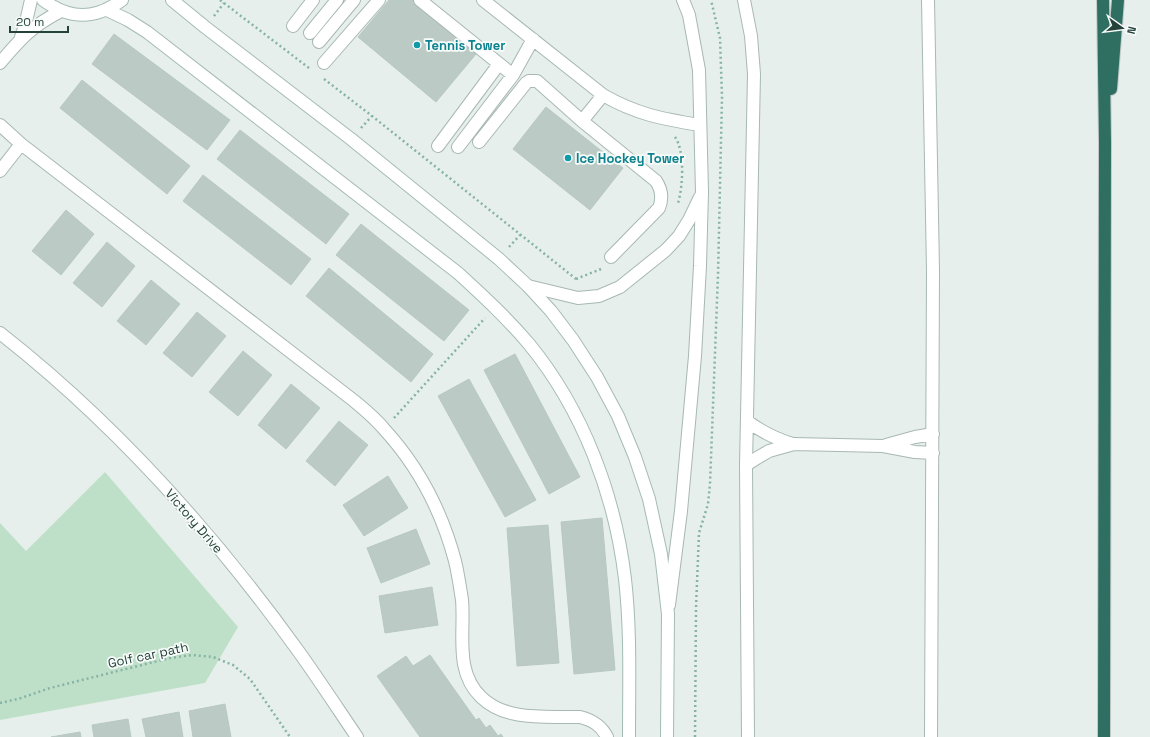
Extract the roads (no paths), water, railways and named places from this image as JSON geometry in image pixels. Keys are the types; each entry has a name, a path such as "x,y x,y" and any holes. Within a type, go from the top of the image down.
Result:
{"highway":[{"path":"1103,0 1105,142 1104,737"},
{"path":"1105,142 1112,85 1118,0"}],"street":[{"path":"20,39 25,26 31,0"},
{"path":"43,0 54,8 74,15 86,15 107,10 122,0"},
{"path":"172,0 351,139 499,259 528,286 551,311 573,340 597,377 618,416 635,457 649,499 661,554 668,614"},
{"path":"292,26 313,0"},
{"path":"310,33 337,0"},
{"path":"319,42 354,0"},
{"path":"324,63 379,0"},
{"path":"420,0 514,75"},
{"path":"483,0 603,95 631,110 647,115 700,125"},
{"path":"667,737 668,614 681,510 694,363 700,266 702,192 699,70 689,15 683,0"},
{"path":"744,0 751,36 754,74 746,465 748,737"},
{"path":"747,12 754,0"},
{"path":"928,0 933,242 931,737"},
{"path":"107,10 128,20 147,32 458,273 495,306 529,345 559,387 584,432 603,479 617,529 625,580 629,654 629,737"},
{"path":"0,63 20,39 39,23 61,11"},
{"path":"458,147 514,75 533,39"},
{"path":"438,146 499,64"},
{"path":"479,142 524,86 529,81 537,81 582,121 656,181 662,194 662,201 659,208 655,214 612,257"},
{"path":"582,121 603,95"},
{"path":"0,125 21,144 353,400 384,428 408,458 428,490 444,525 455,562 462,600 462,661 472,687 481,697 492,706 505,712 519,715 580,717 598,725 607,737"},
{"path":"0,172 21,144"},
{"path":"528,286 578,298 600,296 620,287 672,243 684,228 702,192"},
{"name":"Victory Drive","path":"0,333 20,348 83,404 143,463 200,526 253,591 299,652 356,737"},
{"path":"747,421 769,436 794,444 883,446 915,452 933,453"},
{"path":"883,446 915,437 933,434"},
{"path":"746,465 769,452 794,444"}],"place":[{"name":"Tennis Tower","path":"417,45"},
{"name":"Ice Hockey Tower","path":"568,158"}]}
